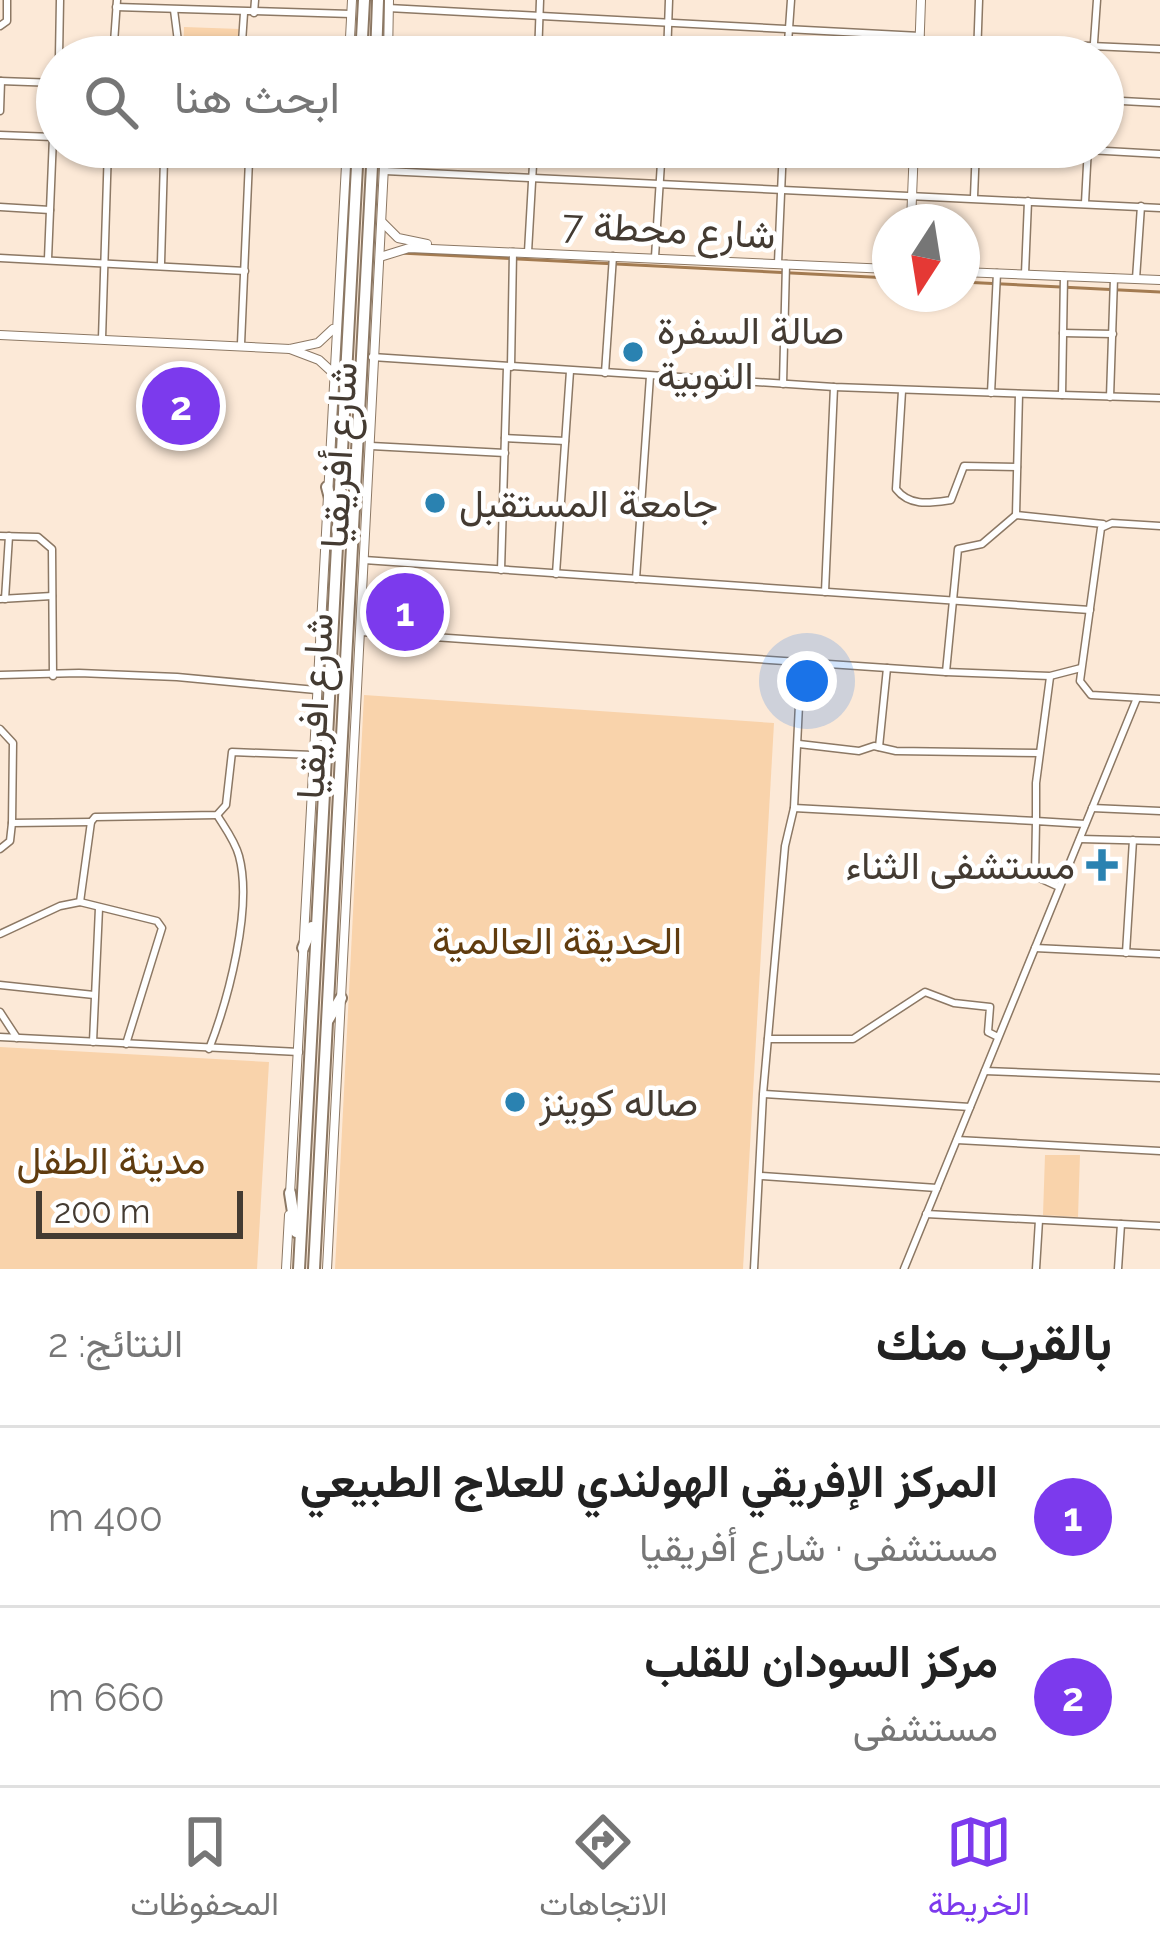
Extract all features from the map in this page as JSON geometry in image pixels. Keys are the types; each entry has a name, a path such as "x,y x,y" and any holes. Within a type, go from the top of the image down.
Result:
{"highway":[{"path":"351,36 364,0"},
{"path":"380,36 385,3"},
{"path":"357,16 359,36"},
{"name":"شارع افريقيا","path":"299,1264 323,782 319,755 338,527 357,168"},
{"name":"شارع افريقيا","path":"314,1269 341,754 355,589 372,168"},
{"path":"327,487 338,527"},
{"path":"319,755 341,754"},
{"path":"323,782 340,773"},
{"path":"303,948 316,919"},
{"path":"327,1023 340,998"},
{"path":"290,1193 299,1264"}],"street":[{"path":"0,26 7,21 7,0"},
{"path":"59,36 60,0"},
{"path":"205,11 206,0"},
{"path":"245,36 255,0"},
{"path":"115,36 117,4 357,16 352,0"},
{"path":"539,36 540,0"},
{"path":"668,0 668,36"},
{"path":"789,36 791,0"},
{"path":"920,36 921,0"},
{"path":"977,36 979,0"},
{"path":"1095,36 1097,0"},
{"path":"387,36 385,3 539,17 901,36"},
{"path":"174,10 177,36"},
{"path":"1124,47 1160,49"},
{"path":"0,111 1,81 36,82"},
{"path":"1124,101 1160,103"},
{"path":"0,135 36,136"},
{"path":"1124,151 1160,154"},
{"path":"48,259 53,168"},
{"path":"102,339 107,168"},
{"path":"161,265 167,168"},
{"path":"241,344 246,168"},
{"name":"شارع أفريقيا","path":"286,1269 303,948 319,755 316,690 346,168"},
{"path":"528,252 533,168"},
{"path":"655,257 661,168"},
{"path":"783,168 784,384"},
{"path":"912,204 913,168"},
{"path":"974,198 975,168"},
{"path":"1085,203 1087,168"},
{"path":"385,171 1160,208"},
{"name":"شارع أفريقيا","path":"327,1269 359,632 355,589 363,560 385,171"},
{"path":"1025,274 1028,201"},
{"path":"1136,279 1141,206"},
{"path":"0,207 50,210"},
{"path":"382,220 398,238 446,249"},
{"path":"380,257 400,248 446,249"},
{"name":"شارع محطة 7","path":"446,249 872,268"},
{"path":"501,570 513,251"},
{"path":"605,373 613,256"},
{"path":"0,258 245,271"},
{"path":"980,273 1160,280"},
{"path":"992,393 997,273"},
{"path":"1062,395 1064,276"},
{"path":"1110,397 1114,278"},
{"path":"290,349 319,343 336,322"},
{"path":"1063,333 1113,334"},
{"path":"0,335 290,349 319,359 332,372"},
{"path":"372,357 902,391 1160,398"},
{"path":"556,574 570,371"},
{"path":"636,580 650,376"},
{"path":"825,592 834,387"},
{"path":"902,391 896,489 902,497 927,503 951,500 964,466 1017,466"},
{"path":"946,672 958,549 982,544 1016,514 1018,394"},
{"path":"505,437 565,441"},
{"path":"368,446 505,453"},
{"path":"1016,514 1160,526"},
{"path":"1103,524 1082,686 1091,695 1160,699"},
{"path":"52,596 3,599 5,536 38,537 49,543 52,596 53,676"},
{"path":"363,560 1090,610"},
{"path":"359,632 946,672 1050,676 1081,668"},
{"path":"754,1269 763,1094 785,846 794,808 801,662"},
{"path":"879,747 886,668"},
{"path":"0,675 176,677 316,690"},
{"path":"1050,676 1039,753 1035,876 1059,887"},
{"path":"904,1269 1137,698"},
{"path":"0,729 13,743 10,841 0,849"},
{"path":"798,744 859,751 879,747 1039,753"},
{"path":"12,823 91,822 102,814 217,815 226,805 232,752 319,755"},
{"path":"794,808 1085,824"},
{"path":"1091,808 1160,811"},
{"path":"209,1049 231,988 242,880 239,853 217,815"},
{"path":"80,902 91,822"},
{"path":"1079,839 1160,841"},
{"path":"1126,952 1133,840"},
{"path":"0,934 60,906 80,902 157,921 162,928 126,1044"},
{"path":"93,1042 99,907"},
{"path":"1035,947 1160,954"},
{"path":"0,986 94,995"},
{"path":"768,1039 853,1040 925,992 954,1003 990,1006 988,1032 998,1037"},
{"path":"0,1012 17,1038"},
{"path":"0,1037 298,1052"},
{"path":"985,1071 1160,1078"},
{"path":"763,1094 970,1107"},
{"path":"957,1140 1160,1151"},
{"path":"760,1176 937,1188"},
{"path":"926,1214 1160,1226"},
{"path":"1036,1269 1039,1220"},
{"path":"1118,1269 1121,1224"}],"green space":[{"path":"184,27 240,29 240,36 184,36"},
{"name":"الحديقة العالمية","path":"364,695 774,723 743,1269 335,1269"},
{"name":"مدينة الطفل","path":"0,1047 269,1062 257,1269 0,1269"},
{"path":"1045,1155 1080,1155 1078,1217 1043,1215"}],"waterway":[{"path":"400,253 872,277"},
{"path":"980,283 1160,292"}],"place":[{"name":"صالة السفرة النوبية","path":"633,352"},
{"name":"مركز السودان للقلب","path":"181,406"},
{"name":"جامعة المستقبل","path":"435,503"},
{"name":"المركز الإفريقي الهولندي للعلاج الطبيعي","path":"405,612"},
{"name":"مستشفى الثناء","path":"1102,865"},
{"name":"صاله كوينز","path":"515,1102"}]}
